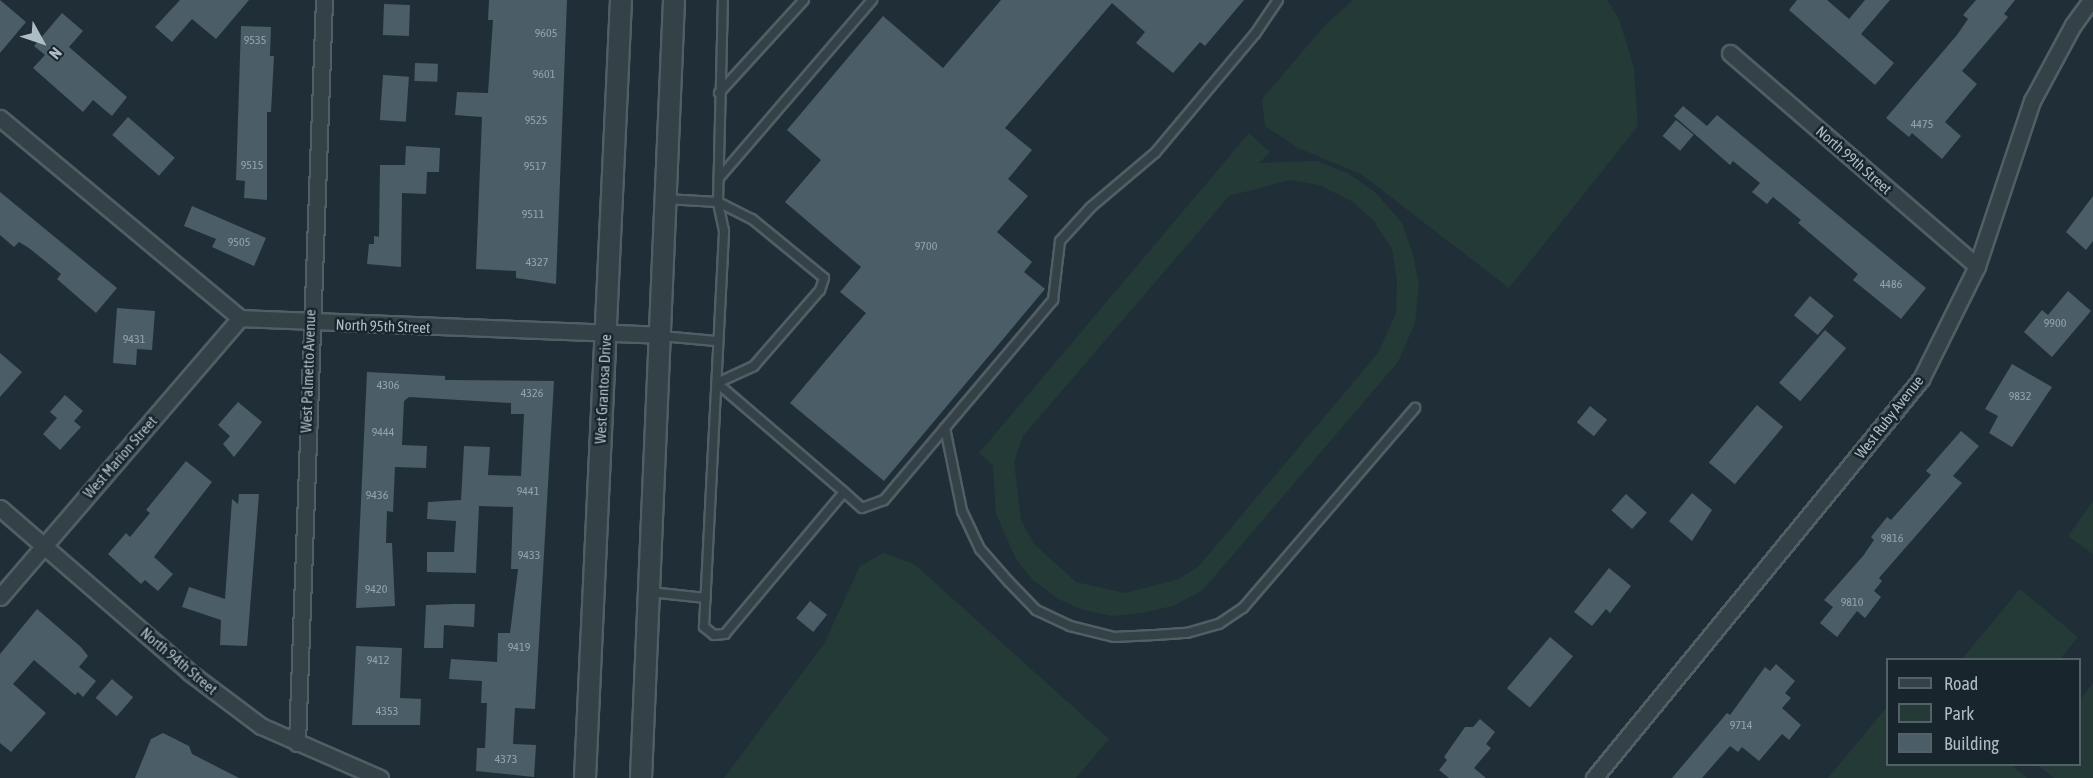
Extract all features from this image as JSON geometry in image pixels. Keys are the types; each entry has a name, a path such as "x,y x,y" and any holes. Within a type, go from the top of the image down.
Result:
{"street":[{"name":"West Palmetto Avenue","path":"297,743 310,324 324,0"},
{"name":"West Grantosa Drive","path":"585,778 621,0"},
{"path":"640,778 674,0"},
{"name":"West Ruby Avenue","path":"1594,778 1921,380 1977,266 2032,101 2073,25 2091,0"},
{"name":"North 99th Street","path":"1730,53 1977,266"},
{"path":"0,118 240,318"},
{"name":"North 95th Street","path":"240,318 310,324 658,336"},
{"name":"West Marion Street","path":"0,597 240,318"},
{"name":"North 94th Street","path":"0,508 189,672 261,726 380,778"}],"lane":[{"path":"723,0 718,202 724,231 716,341 717,383 704,627 714,635 725,634 844,492"},
{"path":"719,93 804,0"},
{"path":"719,178 872,0"},
{"path":"717,383 862,508 884,500 1053,300 1060,241 1091,207 1155,153 1255,34 1278,0"},
{"path":"665,199 718,202 752,219 824,278 820,290 754,366 717,383"},
{"path":"658,336 716,341"},
{"path":"945,428 962,511 980,549 1036,610 1070,626 1114,637 1187,633 1219,624 1243,608 1415,408"},
{"path":"648,592 705,598"}],"green space":[{"path":"1353,0 1607,0 1619,19 1634,68 1638,126 1509,288 1361,174 1298,148 1265,126 1262,99 1327,23"},
{"path":"1249,133 1270,152 1259,163 1317,161 1349,174 1375,192 1402,223 1413,254 1419,285 1415,323 1398,362 1203,590 1173,606 1112,616 1084,610 1058,599 1033,580 1016,559 996,514 993,465 979,453","holes":["1290,180 1319,185 1353,202 1373,220 1392,249 1397,280 1396,313 1378,353 1199,566 1179,579 1125,593 1076,582 1034,544 1021,520 1014,462 1023,436 1229,196"]},
{"path":"2093,501 2093,554 2068,536"},
{"path":"884,553 914,564 1109,739 1076,778 724,778 824,644 860,566"},
{"path":"2020,589 2078,637 2061,658 1963,658"},
{"path":"2093,683 2093,778 2054,778 2038,766 2081,766 2081,699"},
{"path":"1886,708 1886,766 2012,766 2027,778 1828,778"}],"building":[{"path":"0,0 26,22 0,53"},
{"path":"180,0 249,0 216,39 192,19 172,42 155,27"},
{"path":"489,0 567,0 556,284 516,278 516,271 476,269 482,117 455,115 457,92 488,93 493,20 488,20"},
{"path":"1001,0 1244,0 1205,46 1200,42 1173,73 1136,43 1145,32 1112,3 1005,128 1032,150 1008,179 1028,196 997,232 1032,262 1024,272 1045,289 884,481 790,403 866,313 840,292 861,267 785,202 821,160 787,130 883,16 943,68"},
{"path":"1797,0 1827,0 1849,19 1865,0 1890,0 1861,34 1894,63 1875,85 1789,10"},
{"path":"1976,0 2015,0 2004,14 2008,17 1962,71 1977,84 1945,122 1961,136 1942,159 1912,133 1909,137 1886,118 1957,35 1968,19 1963,15"},
{"path":"384,4 410,5 409,36 383,35"},
{"path":"62,13 83,31 69,47 127,97 112,116 93,100 83,112 33,68 45,55 34,46"},
{"path":"241,26 271,27 270,56 274,56 271,112 267,112 267,200 244,198 245,181 236,180"},
{"path":"415,63 438,64 437,82 414,81"},
{"path":"383,75 409,77 406,122 380,120"},
{"path":"1683,106 1707,126 1717,115 1926,288 1901,319 1853,280 1858,274 1798,223 1801,220 1773,197 1767,204 1752,192 1760,183 1733,161 1730,165 1674,116"},
{"path":"128,117 175,158 159,176 112,135"},
{"path":"1676,120 1694,135 1680,151 1663,136"},
{"path":"406,146 440,148 439,172 427,172 426,194 402,193 401,267 367,264 369,244 374,244 374,236 379,237 380,165 405,165"},
{"path":"0,192 117,288 96,313 57,279 61,274 29,248 19,242 14,247 0,235"},
{"path":"2093,196 2093,241 2086,250 2066,232"},
{"path":"192,206 266,238 254,266 212,247 216,239 184,226"},
{"path":"2068,291 2091,311 2052,357 2024,332 2042,310 2048,315"},
{"path":"1810,296 1834,316 1818,335 1794,315"},
{"path":"117,308 155,311 152,350 137,349 136,365 113,363"},
{"path":"1825,330 1846,348 1800,401 1779,383"},
{"path":"0,353 22,372 0,397"},
{"path":"2012,364 2052,387 2012,447 1989,433 1998,416 1985,409"},
{"path":"367,372 445,376 445,380 554,381 535,709 515,708 513,744 536,745 534,777 476,771 477,748 485,748 487,703 481,703 482,681 449,679 451,659 497,662 498,633 510,633 518,569 511,569 513,507 479,506 476,573 427,572 427,552 454,552 456,521 427,519 428,502 461,500 464,446 490,447 488,475 521,476 524,414 511,414 511,403 409,397 404,401 402,445 427,446 426,468 395,467 393,512 387,511 386,543 392,543 395,606 356,608"},
{"path":"65,395 83,411 74,421 81,427 60,450 43,434 57,418 50,412"},
{"path":"238,402 262,422 234,457 223,444 230,436 218,425"},
{"path":"1757,405 1783,427 1735,484 1709,462"},
{"path":"1590,406 1607,420 1594,436 1577,422"},
{"path":"1961,431 1979,446 1953,476 1962,483 1879,578 1882,581 1874,591 1881,597 1865,618 1857,611 1837,637 1820,623 1833,607 1824,600 1863,556 1874,540 1871,537 1887,517 1891,520 1931,475 1926,471"},
{"path":"186,461 212,482 154,557 173,574 158,591 145,580 141,584 108,554 126,533 130,537 150,513 146,510"},
{"path":"1692,493 1712,510 1692,541 1669,521"},
{"path":"239,494 259,494 247,646 220,645 221,620 182,607 189,587 225,599 232,499 238,504"},
{"path":"1626,494 1647,513 1632,529 1611,510"},
{"path":"1609,568 1631,586 1610,613 1606,609 1592,626 1574,612"},
{"path":"810,601 827,615 813,632 796,618"},
{"path":"475,604 474,627 444,625 443,648 424,648 426,605"},
{"path":"37,609 81,647 88,656 79,667 96,681 83,697 78,692 75,695 34,660 13,684 46,713 11,752 0,743 0,654"},
{"path":"1550,637 1573,656 1530,708 1507,688"},
{"path":"356,646 402,648 400,698 421,699 420,725 352,725"},
{"path":"1776,664 1795,681 1785,693 1791,698 1782,708 1801,725 1789,740 1782,734 1759,761 1742,747 1738,752 1730,746 1702,778 1672,778 1727,713 1730,715 1765,667 1770,671"},
{"path":"112,679 133,697 117,716 96,698"},
{"path":"1480,719 1495,732 1486,744 1491,748 1474,768 1486,778 1449,778 1439,770 1447,760 1444,757 1465,727 1473,727"},
{"path":"163,733 189,746 192,754 239,778 135,778 151,739"}]}
